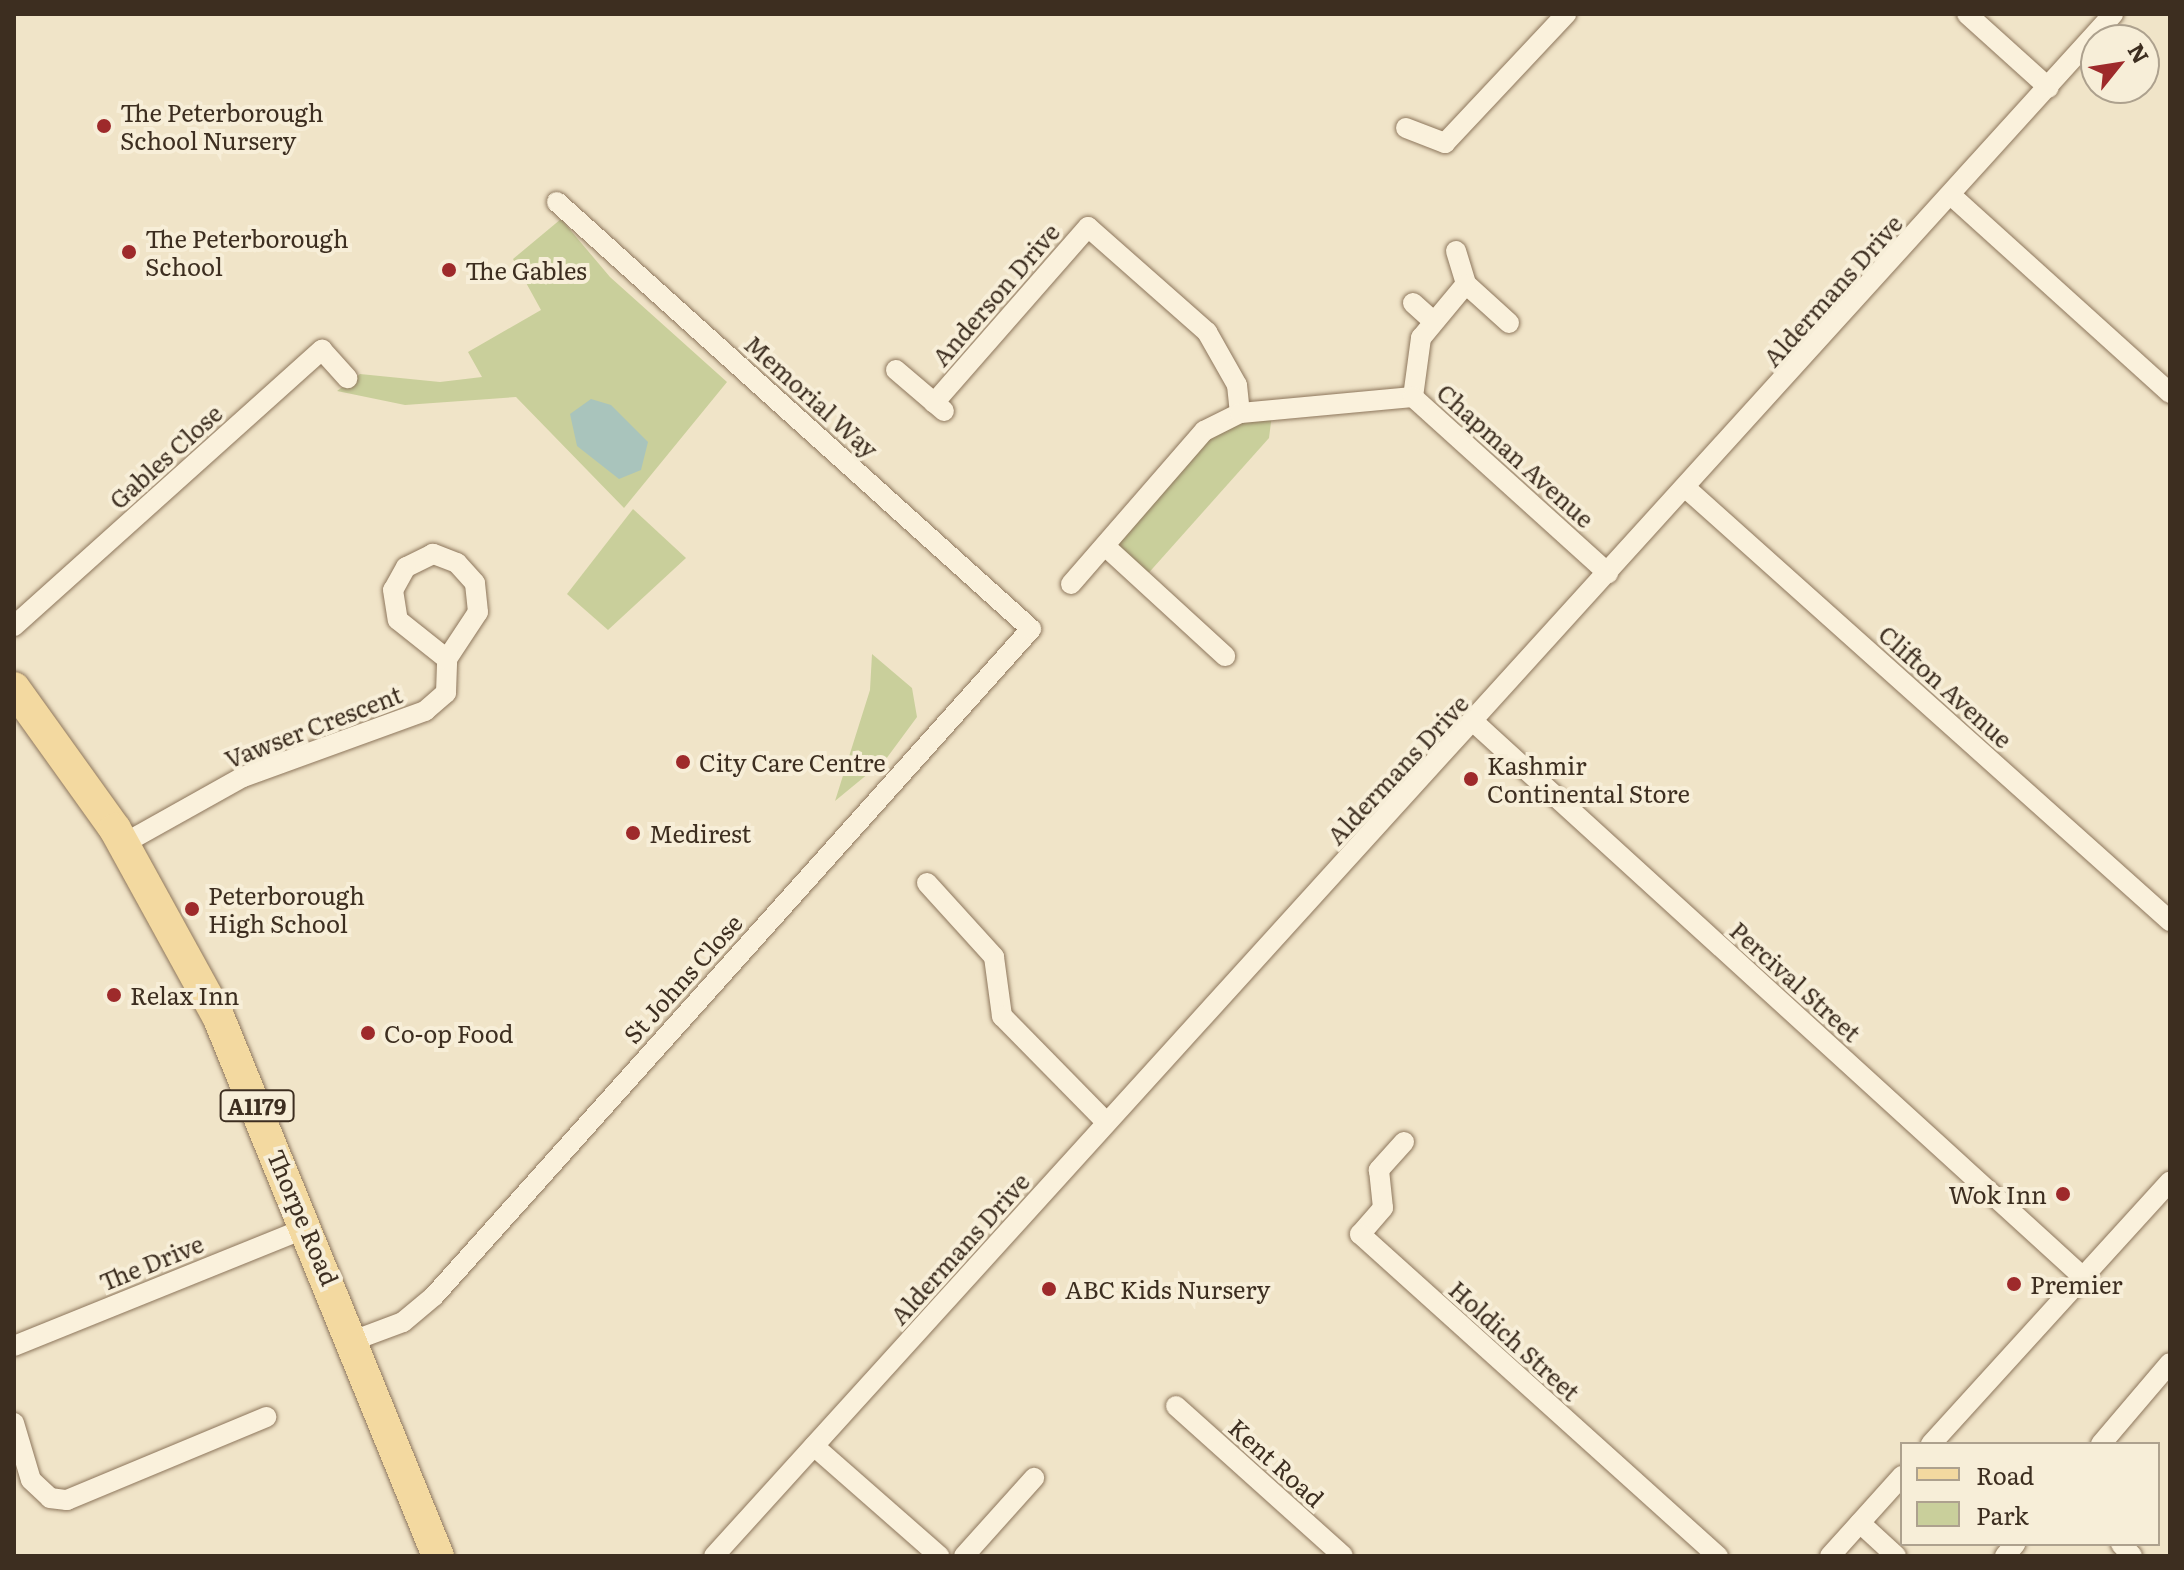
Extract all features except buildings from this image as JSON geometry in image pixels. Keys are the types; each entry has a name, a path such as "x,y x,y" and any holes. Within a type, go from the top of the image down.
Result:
{"main road":[{"name":"Thorpe Road","path":"14,688 123,844 218,1016 355,1340 429,1553"}],"street":[{"path":"1406,128 1445,143 1566,14"},
{"path":"1967,14 2049,88"},
{"name":"Aldermans Drive","path":"714,1556 1106,1122 1475,723 2113,14"},
{"path":"1952,196 2170,393"},
{"name":"Memorial Way","path":"557,202 1031,629"},
{"name":"Anderson Drive","path":"896,370 939,407 1088,227 1207,332 1237,385 1240,413"},
{"path":"1456,251 1466,284 1509,323"},
{"path":"1413,397 1421,338 1432,320 1466,284"},
{"path":"1413,303 1432,320"},
{"name":"Gables Close","path":"14,626 322,350 347,378"},
{"name":"Chapman Avenue","path":"1071,584 1204,431 1240,413 1413,397 1608,573"},
{"name":"Clifton Avenue","path":"1687,489 2170,921"},
{"path":"1105,546 1225,656"},
{"name":"Vawser Crescent","path":"123,844 243,777 425,711 446,693 447,659 478,612 475,583 457,563 433,554 406,567 393,590 398,620 447,659"},
{"name":"St Johns Close","path":"355,1340 403,1322 434,1296 1031,629"},
{"name":"Percival Street","path":"1475,723 2083,1277"},
{"path":"927,883 994,957 1002,1016 1106,1122"},
{"name":"Holdich Street","path":"1404,1142 1379,1170 1383,1208 1360,1234 1718,1556"},
{"path":"1933,1442 2170,1181"},
{"name":"The Drive","path":"14,1346 308,1227"},
{"path":"2103,1442 2170,1363"},
{"name":"Kent Road","path":"1176,1406 1343,1556"},
{"path":"14,1423 31,1480 50,1498 67,1500 266,1417"},
{"path":"814,1446 939,1556"},
{"path":"964,1556 1034,1478"},
{"path":"1830,1556 1900,1478"},
{"path":"1860,1523 1896,1556"}],"green space":[{"path":"561,219 610,277 727,382 624,508 516,397 405,405 337,391 360,374 440,382 482,377 468,352 541,310 513,259"},
{"path":"1272,414 1269,438 1145,577 1112,545 1207,434"},
{"path":"633,509 686,558 608,630 567,594"},
{"path":"872,654 912,688 917,717 886,759 835,801 870,690"}],"water":[{"path":"591,399 611,405 648,442 641,470 619,479 577,446 570,414"}],"place":[{"name":"The Peterborough School Nursery","path":"104,126"},
{"name":"The Peterborough School","path":"129,252"},
{"name":"The Gables","path":"449,270"},
{"name":"City Care Centre","path":"683,762"},
{"name":"Kashmir Continental Store","path":"1471,779"},
{"name":"Medirest","path":"633,833"},
{"name":"Peterborough High School","path":"192,909"},
{"name":"Relax Inn","path":"114,995"},
{"name":"Co-op Food","path":"368,1033"},
{"name":"Wok Inn","path":"2063,1194"},
{"name":"Premier","path":"2014,1284"},
{"name":"ABC Kids Nursery","path":"1049,1289"}]}
